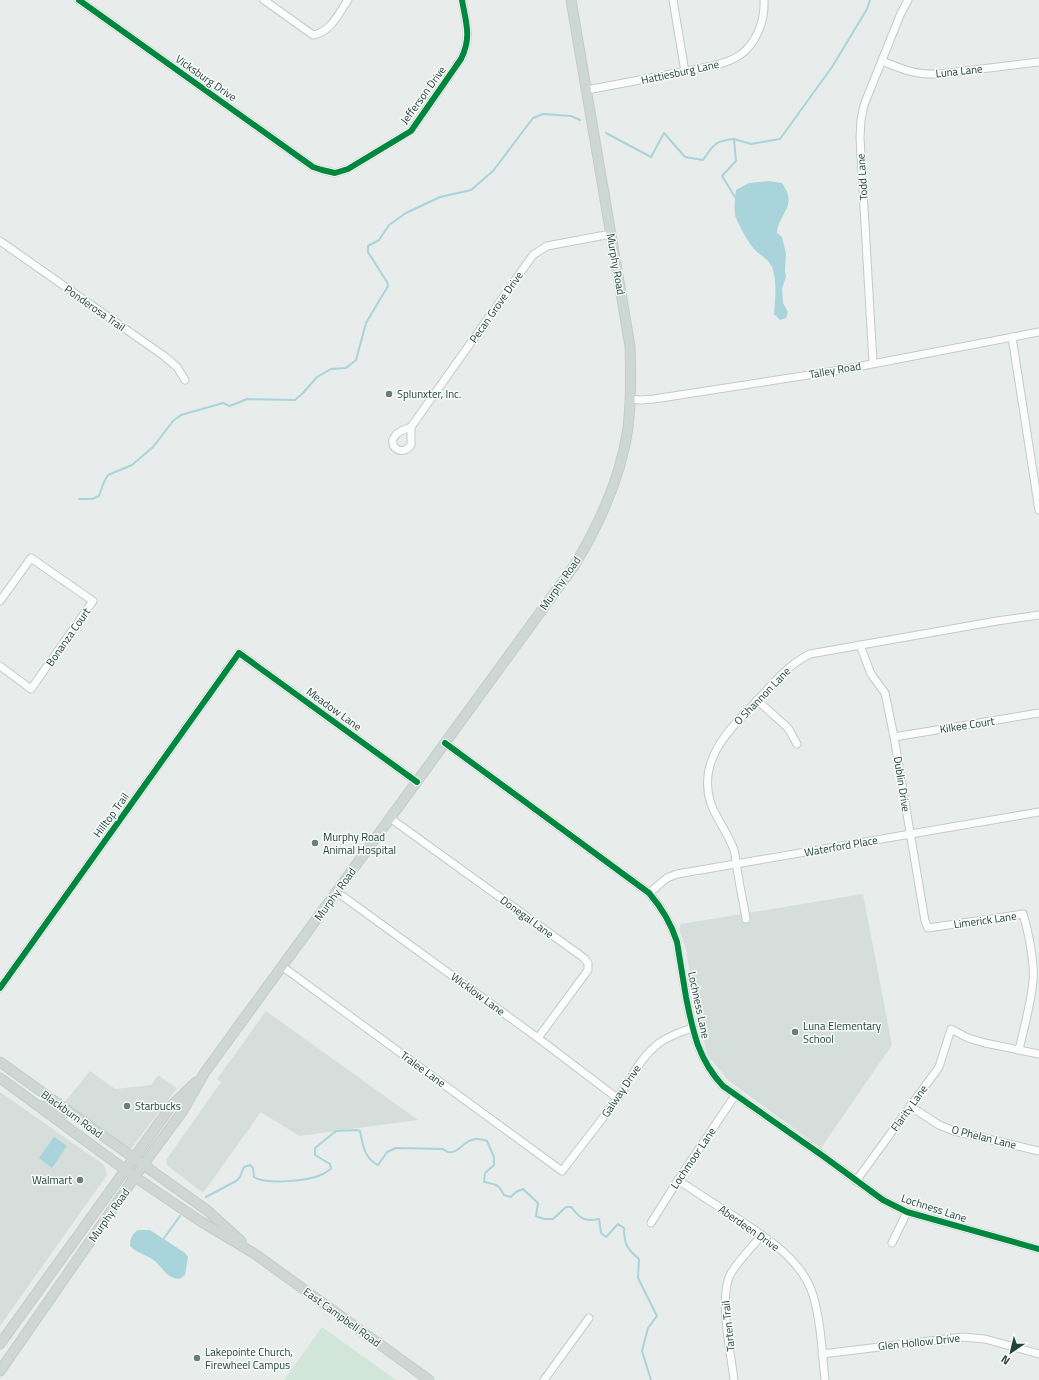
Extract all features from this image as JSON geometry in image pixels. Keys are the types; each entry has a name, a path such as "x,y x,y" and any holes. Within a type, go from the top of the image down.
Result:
{"main road":[{"name":"Murphy Road","path":"0,1371 143,1165 182,1112 206,1072 564,580 594,532 611,492 628,429 630,400 630,346 572,0"},
{"name":"Blackburn Road","path":"0,1062 143,1165"},
{"path":"3,1080 14,1072"},
{"name":"Murphy Road","path":"0,1344 172,1105 206,1072"},
{"name":"Blackburn Road","path":"3,1080 135,1177"},
{"path":"30,1101 61,1114 65,1114 68,1111"},
{"name":"East Campbell Road","path":"143,1165 208,1211 255,1254"},
{"name":"East Campbell Road","path":"135,1177 200,1221 255,1254 429,1380"},
{"path":"50,1274 62,1283"}],"street":[{"path":"264,0 314,35 320,34 327,30 348,0"},
{"name":"Jefferson Drive","path":"322,170 335,173 348,169 411,131 461,59 466,48 468,35 462,0"},
{"path":"672,0 685,72"},
{"name":"Hattiesburg Lane","path":"587,90 685,72 726,62 740,55 760,30 765,11 764,0"},
{"name":"Todd Lane","path":"873,363 860,129 862,112 901,13 908,0"},
{"name":"Vicksburg Drive","path":"82,1 313,167 322,170"},
{"name":"Luna Lane","path":"882,61 909,72 927,74 940,74 1039,62"},
{"name":"Pecan Grove Drive","path":"411,427 533,255 546,246 611,234"},
{"name":"Ponderosa Trail","path":"0,241 159,352 177,367 185,380"},
{"name":"Talley Road","path":"630,400 654,399 712,391 924,355 1039,332"},
{"path":"1012,337 1039,510"},
{"name":"Bonanza Court","path":"0,602 2,592 31,558 93,601 31,688 0,666"},
{"name":"O Shannon Lane","path":"746,919 734,851 727,833 711,804 708,774 713,755 725,735 783,673 810,654 860,644 1039,615"},
{"name":"Dublin Drive","path":"860,644 871,674 885,693 894,737 925,921 928,928"},
{"name":"Meadow Lane","path":"239,653 417,782"},
{"name":"Hilltop Trail","path":"0,988 239,653"},
{"path":"757,700 788,728 797,744"},
{"name":"Kilkee Court","path":"894,737 1039,713"},
{"name":"Lochness Lane","path":"445,743 650,892 659,904 673,929 677,942 692,1028 697,1044 707,1065 723,1086 883,1200 907,1212 1039,1249"},
{"name":"Waterford Place","path":"650,892 667,878 677,874 1039,812"},
{"name":"Donegal Lane","path":"390,818 584,958 588,963 588,970 538,1038"},
{"name":"Wicklow Lane","path":"337,892 538,1038 617,1098"},
{"name":"Limerick Lane","path":"928,928 1023,914 1032,957 1034,980 1019,1050"},
{"name":"Tralee Lane","path":"283,967 562,1171"},
{"name":"Galway Drive","path":"562,1171 617,1098 644,1057 670,1036 692,1028"},
{"name":"Flarity Lane","path":"856,1181 939,1067 951,1029 968,1038 984,1043 1019,1050"},
{"path":"1019,1050 1039,1054"},
{"name":"Lochmoor Lane","path":"652,1223 678,1180 736,1094"},
{"name":"O Phelan Lane","path":"910,1106 939,1125 954,1131 1039,1151"},
{"name":"Aberdeen Drive","path":"678,1180 762,1235 783,1252 806,1279 813,1295 817,1316 825,1380"},
{"path":"892,1243 907,1212"},
{"name":"Tarten Trail","path":"734,1380 724,1301 726,1286 731,1274 762,1235"},
{"path":"544,1380 589,1318"},
{"name":"Glen Hollow Drive","path":"822,1354 962,1337 985,1339 1039,1354"}],"shaded area":[{"name":"Luna Elementary School","path":"863,894 892,1045 821,1148 729,1081 708,1056 697,1019 686,950 679,929 681,924"},
{"path":"266,1011 418,1120 299,1136 261,1112 203,1193 167,1165 166,1160 221,1082 217,1079"},
{"path":"90,1071 115,1089 151,1085 158,1075 177,1088 130,1150 63,1104"},
{"path":"0,1092 104,1165 107,1175 0,1326"}],"green space":[{"path":"322,1327 396,1380 284,1380"}],"water":[{"path":"769,181 782,183 789,198 786,210 778,226 777,233 782,237 786,253 786,277 782,289 783,303 788,312 786,318 780,320 774,314 775,286 772,266 755,250 738,223 735,215 736,190 749,183"},
{"path":"54,1137 67,1146 52,1168 39,1158"},
{"path":"138,1230 150,1230 185,1253 188,1257 185,1275 178,1279 171,1277 155,1261 130,1246 130,1241 134,1233"}],"waterway":[{"path":"734,139 751,144 780,139 832,67 867,9 870,0"},
{"path":"79,499 92,499 99,496 108,475 132,465 153,447 173,421 181,415 223,403 230,406 247,399 295,400 317,377 331,369 346,368 356,360 366,323 388,286 368,252 368,246 379,240 389,225 406,213 440,197 471,190 493,171 533,118 543,114 571,116 580,120"},
{"path":"606,133 651,157 664,133 685,157 703,160 716,144 734,139 736,161 722,176 735,197"},
{"path":"206,1197 236,1181 240,1177 244,1167 250,1165 253,1168 254,1177 269,1181 308,1179 324,1174 331,1169 330,1164 315,1155 315,1148 336,1131 360,1131 363,1146 367,1155 378,1165 387,1152 396,1148 443,1149 447,1152 453,1152 473,1139 487,1141 494,1157 494,1165 485,1173 484,1182 496,1185 500,1188 504,1195 511,1197 516,1192 523,1189 538,1203 536,1216 544,1219 553,1219 566,1207 571,1207 582,1218 589,1220 599,1219 601,1233 606,1237 618,1224 624,1228 627,1246 639,1259 638,1278 657,1316 648,1328 642,1351 651,1380"},
{"path":"164,1238 180,1216"}],"cycle path":[{"path":"79,0 313,167 335,173 348,169 411,131 461,59 467,37 462,0"},
{"path":"0,988 239,653 417,782"},
{"path":"445,743 649,893 654,899 662,910 675,935 694,1033 702,1055 708,1066 723,1086 883,1200 907,1212 1039,1249"}],"place":[{"name":"Splunxter, Inc.","path":"389,394"},
{"name":"Murphy Road Animal Hospital","path":"315,843"},
{"name":"Luna Elementary School","path":"795,1032"},
{"name":"Starbucks","path":"127,1106"},
{"name":"Walmart","path":"80,1180"},
{"name":"Lakepointe Church, Firewheel Campus","path":"197,1358"}]}
